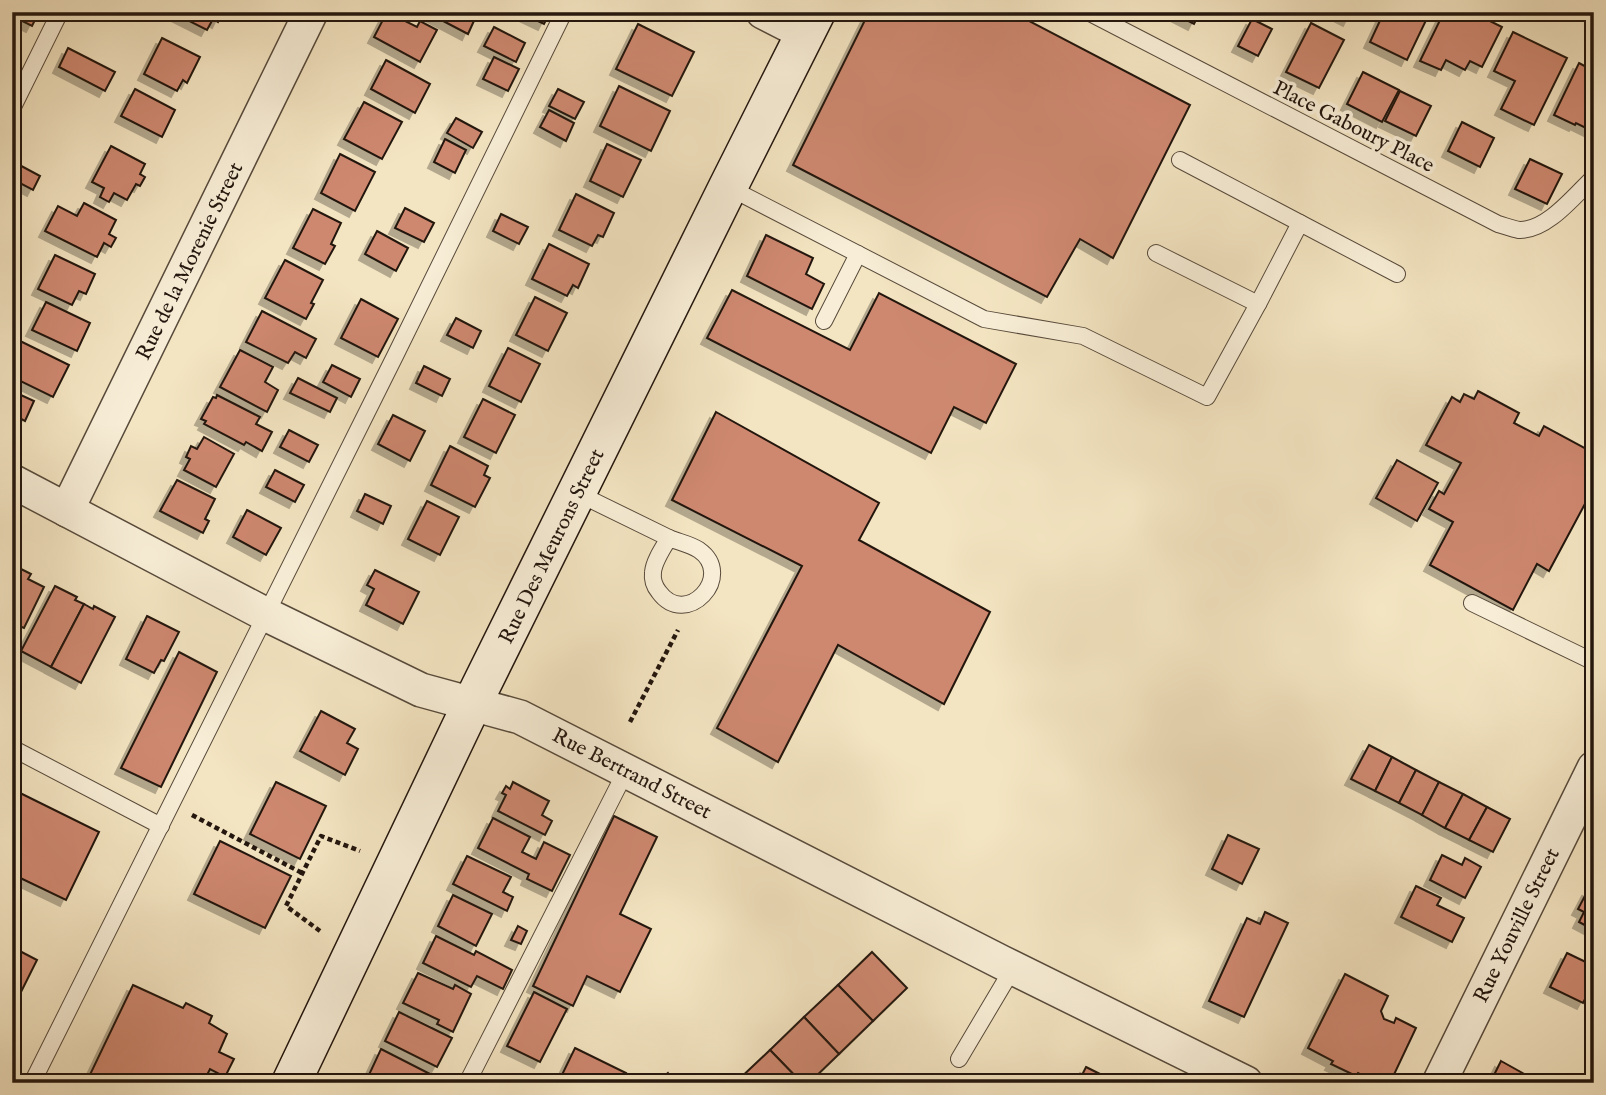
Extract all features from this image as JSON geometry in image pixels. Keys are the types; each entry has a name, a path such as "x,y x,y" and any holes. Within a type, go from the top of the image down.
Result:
{"street":[{"name":"Rue de la Morenie Street","path":"67,510 311,12"},
{"path":"762,12 811,23"},
{"name":"Rue Des Meurons Street","path":"291,1083 472,704 811,23"},
{"name":"Rue Bertrand Street","path":"12,481 265,614 421,690 520,717 1013,968 1246,1083"},
{"name":"Rue Youville Street","path":"1439,1083 1591,781"}],"lane":[{"path":"12,109 60,12"},
{"path":"32,1083 564,12"},
{"name":"Place Gaboury Place","path":"1088,12 1498,224 1520,230 1541,225 1559,212 1594,177"},
{"path":"1180,160 1397,274"},
{"path":"728,187 984,318 1083,336 1207,397 1300,223"},
{"path":"1156,253 1258,304"},
{"path":"824,321 858,254"},
{"path":"578,493 668,538"},
{"path":"1472,603 1594,662"},
{"path":"12,748 161,826"},
{"path":"467,1083 626,771"},
{"path":"959,1059 1013,968"}],"path":[{"path":"631,722 678,630"},
{"path":"171,804 302,873"},
{"path":"320,931 286,906 302,873 321,836 360,851"}],"building":[{"path":"12,12 39,12 32,26 12,16"},
{"path":"173,12 223,12 218,22 213,19 207,30"},
{"path":"387,12 417,27 420,21 437,30 420,62 374,37"},
{"path":"426,12 478,12 468,34"},
{"path":"519,12 550,12 544,24"},
{"path":"869,12 1012,12 1190,105 1113,258 1080,239 1047,297 793,165"},
{"path":"1171,12 1200,12 1194,24"},
{"path":"1334,12 1353,12 1349,20"},
{"path":"1384,12 1430,12 1407,60 1370,42"},
{"path":"1444,12 1472,12 1502,27 1482,67 1470,61 1465,70 1446,60 1441,70 1420,61"},
{"path":"1252,19 1272,29 1258,56 1238,46"},
{"path":"1311,23 1344,40 1319,88 1286,72"},
{"path":"638,24 694,52 672,96 616,69"},
{"path":"494,27 525,43 516,62 484,46"},
{"path":"1513,32 1567,58 1534,125 1501,109 1515,81 1494,71"},
{"path":"162,38 200,57 187,83 183,80 177,91 144,74"},
{"path":"68,48 115,72 105,91 59,67"},
{"path":"494,57 519,69 508,91 483,79"},
{"path":"386,60 430,84 415,113 371,89"},
{"path":"1579,63 1594,71 1592,131 1554,115"},
{"path":"1363,72 1399,90 1382,122 1347,104"},
{"path":"619,86 670,111 651,151 600,126"},
{"path":"135,89 175,110 162,137 121,116"},
{"path":"558,89 584,102 575,119 549,106"},
{"path":"1400,91 1431,106 1416,136 1385,121"},
{"path":"364,102 402,122 382,159 344,139"},
{"path":"549,110 574,123 566,141 540,127"},
{"path":"456,118 482,132 473,148 447,133"},
{"path":"1462,122 1494,138 1480,167 1448,151"},
{"path":"445,139 466,150 455,173 434,162"},
{"path":"607,144 641,160 623,197 590,181"},
{"path":"111,146 145,164 140,174 145,177 140,186 136,184 127,200 114,193 109,202 100,197 104,188 92,182"},
{"path":"340,154 375,172 355,211 321,193"},
{"path":"1530,159 1562,174 1547,204 1515,189"},
{"path":"12,161 40,176 33,190 12,179"},
{"path":"576,194 614,213 603,237 598,235 592,246 559,230"},
{"path":"84,203 116,220 109,234 116,238 111,247 104,243 97,257 45,231 58,206 77,216"},
{"path":"405,208 434,223 424,242 395,228"},
{"path":"313,209 341,223 331,244 335,246 325,264 293,248"},
{"path":"501,214 528,227 519,244 493,231"},
{"path":"377,231 408,248 396,271 365,254"},
{"path":"766,235 813,258 806,274 824,284 812,309 747,276"},
{"path":"549,244 589,264 578,288 573,285 567,296 532,279"},
{"path":"55,255 95,274 86,294 79,291 72,305 38,289"},
{"path":"285,260 323,280 306,319 265,298"},
{"path":"732,290 850,350 879,293 1016,364 986,423 954,407 931,453 707,338"},
{"path":"535,297 567,313 548,351 516,335"},
{"path":"361,299 398,319 378,357 341,338"},
{"path":"46,302 90,323 77,351 32,330"},
{"path":"262,311 316,339 306,358 295,352 288,363 246,342"},
{"path":"456,318 481,331 473,348 447,335"},
{"path":"16,339 69,365 53,397 12,377 12,347"},
{"path":"508,348 540,364 521,402 489,386"},
{"path":"240,350 273,367 265,382 278,390 267,412 220,387"},
{"path":"332,365 360,379 351,397 323,382"},
{"path":"424,366 450,379 442,396 416,383"},
{"path":"298,378 337,398 330,412 290,393"},
{"path":"12,391 34,401 25,421 18,417 12,430"},
{"path":"1478,391 1519,413 1514,423 1539,436 1544,426 1594,453 1594,459 1586,474 1594,478 1594,487 1549,571 1537,564 1513,610 1430,565 1453,522 1429,509 1439,491 1444,494 1461,463 1426,445 1452,397 1460,402 1464,394 1474,399"},
{"path":"217,395 260,417 256,424 272,432 262,451 246,442 244,445 204,424 206,421 201,419 213,397 216,398"},
{"path":"483,399 515,415 496,453 464,437"},
{"path":"716,412 879,503 859,540 990,612 944,704 838,645 778,762 717,728 802,566 672,500"},
{"path":"393,415 425,431 410,461 378,444"},
{"path":"289,430 318,445 309,462 280,447"},
{"path":"204,437 234,454 216,487 184,470 190,459 186,457 191,446 197,449"},
{"path":"450,446 488,466 484,475 490,478 475,507 431,485"},
{"path":"1397,460 1438,483 1417,521 1376,498"},
{"path":"275,470 304,485 295,502 266,487"},
{"path":"177,480 215,499 205,519 209,521 203,533 160,511"},
{"path":"365,494 391,506 383,524 357,511"},
{"path":"427,501 459,517 440,555 408,539"},
{"path":"247,510 281,528 266,555 233,537"},
{"path":"15,566 31,574 28,579 44,587 24,628 12,623 12,573"},
{"path":"375,570 419,592 403,624 366,605 374,589 367,585"},
{"path":"55,586 77,597 75,600 84,604 51,667 21,651"},
{"path":"84,604 115,617 81,683 51,667"},
{"path":"147,616 179,632 164,661 161,660 154,673 126,659"},
{"path":"179,652 217,672 161,787 121,768"},
{"path":"321,711 355,729 347,743 358,749 345,775 300,751"},
{"path":"1369,745 1392,757 1375,791 1351,779"},
{"path":"1392,757 1416,770 1399,803 1375,791"},
{"path":"1416,770 1439,782 1422,815 1399,803"},
{"path":"276,782 326,806 300,859 250,834"},
{"path":"513,782 549,801 542,815 552,821 545,835 498,811 506,795 502,793 506,786 510,789"},
{"path":"1439,782 1463,794 1445,828 1422,815"},
{"path":"12,789 99,832 66,900 12,874"},
{"path":"1463,794 1487,807 1469,840 1445,828"},
{"path":"1487,807 1510,819 1493,852 1469,840"},
{"path":"614,816 657,837 620,914 651,929 620,992 587,976 573,1006 533,986"},
{"path":"493,818 530,837 522,852 536,859 544,842 570,855 552,891 527,879 529,874 478,848"},
{"path":"1228,835 1259,849 1242,884 1212,869"},
{"path":"220,841 291,876 265,928 194,894"},
{"path":"1442,855 1462,865 1465,858 1481,867 1465,898 1430,880"},
{"path":"467,856 511,877 503,892 513,897 507,911 453,884"},
{"path":"1416,886 1441,898 1437,905 1464,918 1452,942 1401,917"},
{"path":"1588,890 1594,893 1594,930 1579,922 1584,912 1578,909"},
{"path":"453,895 492,914 476,946 438,926"},
{"path":"1265,912 1288,923 1244,1017 1209,1001 1247,918 1260,924"},
{"path":"518,926 527,931 521,944 511,940"},
{"path":"436,936 474,955 476,951 512,970 503,989 477,976 471,987 423,963"},
{"path":"12,947 37,960 12,1010"},
{"path":"872,952 907,988 873,1021 838,985"},
{"path":"1567,953 1594,966 1594,982 1583,1003 1550,987"},
{"path":"418,973 453,989 455,985 471,994 453,1032 437,1024 439,1020 403,1003"},
{"path":"1345,974 1388,996 1381,1011 1384,1019 1394,1023 1396,1018 1416,1028 1390,1083 1372,1083 1358,1073 1356,1076 1331,1064 1333,1061 1308,1048"},
{"path":"133,985 183,1008 186,1003 212,1016 209,1023 227,1034 219,1052 234,1059 225,1077 210,1069 203,1083 86,1083"},
{"path":"838,985 873,1021 839,1054 804,1017"},
{"path":"534,992 567,1009 540,1062 507,1046"},
{"path":"399,1012 452,1038 437,1067 385,1041"},
{"path":"804,1017 839,1054 809,1083 802,1083 770,1050"},
{"path":"575,1048 626,1073 621,1083 558,1083"},
{"path":"381,1049 434,1076 431,1083 375,1083 367,1079"},
{"path":"770,1050 802,1083 736,1082"},
{"path":"1501,1061 1537,1081 1536,1083 1490,1083"},
{"path":"1086,1067 1118,1083 1078,1083"},
{"path":"668,1073 676,1083 656,1083"}]}
